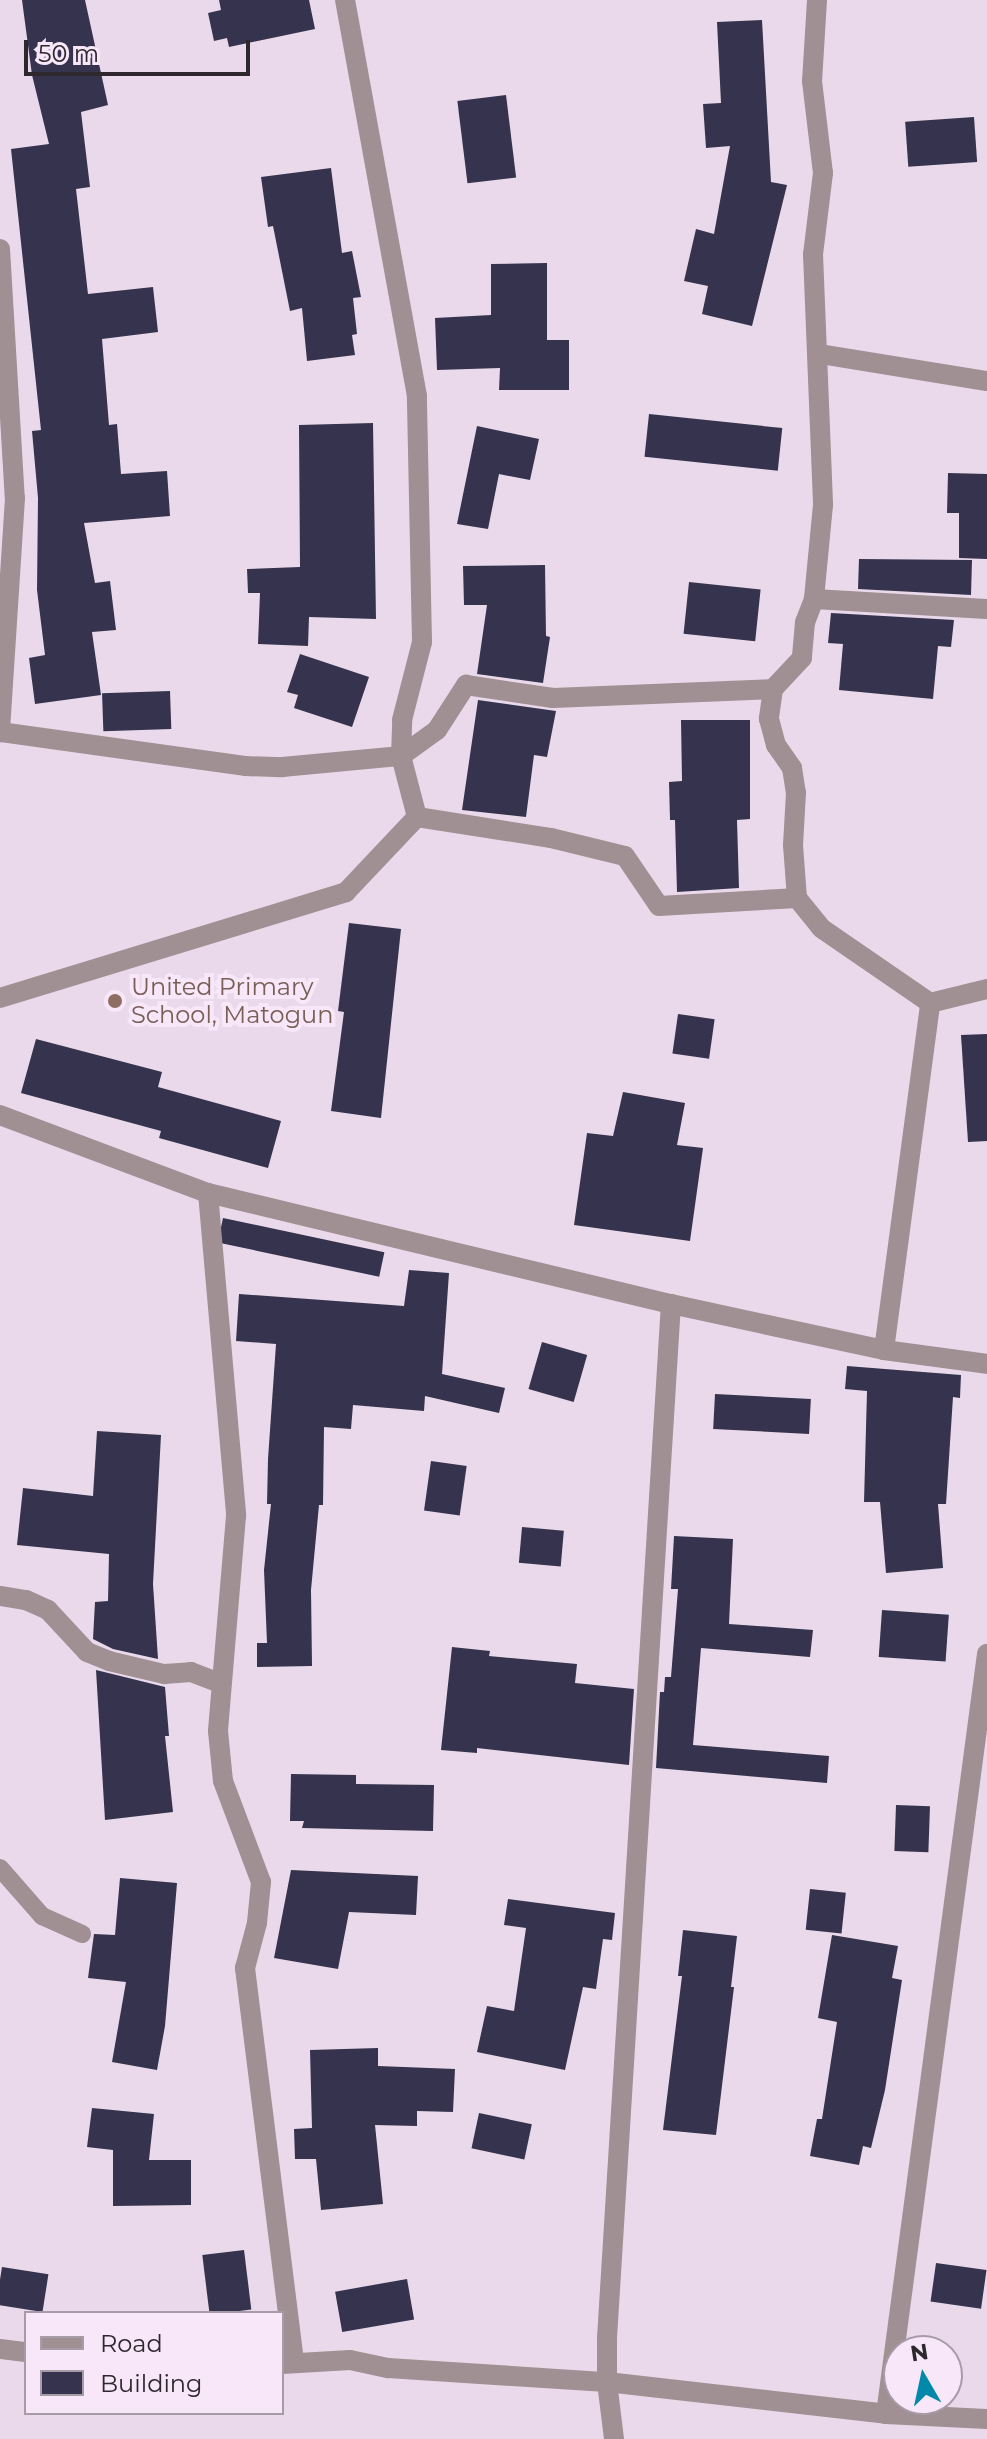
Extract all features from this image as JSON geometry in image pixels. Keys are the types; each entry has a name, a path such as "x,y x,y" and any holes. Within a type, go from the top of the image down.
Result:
{"street":[{"path":"345,0 417,396 422,642 402,720 401,756 417,817"},
{"path":"817,0 812,81 823,173 813,254 820,354 823,505 814,599 805,622 802,658 773,689 769,719 776,745 792,768 796,793 793,845 797,898 821,928 930,1003 987,989"},
{"path":"0,249 15,498 0,733 245,766 282,767 401,756 437,730 466,685 553,698 773,689"},
{"path":"820,354 987,381"},
{"path":"814,599 987,609"},
{"path":"417,817 551,838 625,856 659,906 797,898"},
{"path":"0,998 346,892 417,817"},
{"path":"884,1350 930,1003"},
{"path":"0,1115 208,1193 671,1304 884,1350 987,1364"},
{"path":"208,1193 236,1516 217,1712 223,1781 261,1882 257,1923 245,1968 282,2311"},
{"path":"614,2439 607,2382 671,1304"},
{"path":"0,1596 26,1600 48,1610 87,1652 109,1661 164,1674 191,1672 219,1683"},
{"path":"896,2335 987,1654"},
{"path":"284,2327 288,2364 350,2360 388,2368 607,2382 883,2414"},
{"path":"0,2349 24,2352"},
{"path":"906,2415 987,2419"}],"lane":[{"path":"0,1868 42,1916 82,1934"}],"building":[{"path":"22,0 85,0 108,105 81,112 90,187 76,189 88,294 153,287 158,332 102,339 109,425 117,424 121,474 167,471 170,516 84,523 95,583 110,581 116,630 92,632 101,695 35,704 29,658 45,655 37,590 38,498 32,431 41,430 11,149 49,144 32,75"},
{"path":"219,0 309,0 315,29 229,47 227,38 214,41 208,13 221,10"},
{"path":"762,20 771,182 787,185 752,326 702,314 708,286 684,281 696,229 714,234 730,146 706,148 703,104 721,103 717,22"},
{"path":"506,95 516,177 467,183 457,101"},
{"path":"974,117 977,162 908,167 905,122"},
{"path":"331,168 342,253 352,251 361,297 353,298 357,334 352,335 355,355 307,361 302,308 290,311 273,226 268,227 261,177"},
{"path":"547,263 547,340 569,340 569,390 499,390 500,368 437,370 435,318 491,315 491,264"},
{"path":"649,414 782,428 778,471 645,457"},
{"path":"373,423 376,619 309,617 308,646 258,644 260,593 248,593 247,569 300,567 299,425"},
{"path":"477,426 539,439 530,480 499,474 488,529 457,524"},
{"path":"948,473 987,474 987,559 959,558 959,513 947,513"},
{"path":"859,559 972,560 971,595 858,589"},
{"path":"545,565 546,636 550,637 543,683 477,674 487,605 464,605 463,566"},
{"path":"689,582 761,590 755,641 684,634"},
{"path":"831,613 954,620 951,647 938,646 933,699 839,690 843,644 828,643"},
{"path":"300,654 369,677 352,727 294,708 298,695 287,692"},
{"path":"170,691 171,729 103,731 102,693"},
{"path":"478,700 556,711 547,757 534,755 526,817 462,810"},
{"path":"681,720 750,720 750,819 737,820 739,888 677,892 675,820 670,820 669,782 682,781"},
{"path":"349,923 401,929 381,1118 331,1111 344,1012 338,1011"},
{"path":"678,1014 715,1019 709,1059 672,1054"},
{"path":"987,1034 987,1141 968,1142 961,1035"},
{"path":"36,1039 162,1072 158,1087 281,1121 268,1168 159,1138 161,1131 21,1093"},
{"path":"623,1092 685,1103 677,1145 703,1148 690,1241 574,1225 587,1133 613,1136"},
{"path":"223,1218 384,1252 379,1277 218,1242"},
{"path":"409,1270 449,1273 442,1374 505,1388 499,1413 425,1396 424,1411 353,1405 351,1429 324,1427 323,1505 319,1505 311,1590 312,1666 257,1667 257,1643 267,1643 264,1570 271,1504 267,1504 268,1459 276,1344 236,1341 239,1294 404,1306"},
{"path":"542,1342 587,1355 574,1402 528,1389"},
{"path":"847,1366 961,1375 960,1398 953,1397 946,1504 938,1504 943,1568 886,1573 880,1502 864,1502 867,1391 845,1389"},
{"path":"715,1394 811,1399 809,1434 713,1429"},
{"path":"97,1431 161,1435 153,1584 158,1659 113,1649 93,1639 95,1602 108,1601 109,1554 17,1545 23,1488 93,1496"},
{"path":"431,1461 467,1466 460,1516 424,1511"},
{"path":"522,1527 564,1531 561,1567 519,1563"},
{"path":"674,1536 733,1539 729,1624 813,1630 810,1657 701,1648 693,1745 829,1756 827,1783 656,1768 660,1692 664,1692 665,1677 671,1677 678,1589 671,1589"},
{"path":"882,1610 949,1615 946,1662 879,1657"},
{"path":"452,1647 490,1651 489,1656 577,1664 575,1683 634,1689 629,1765 477,1748 477,1753 441,1750"},
{"path":"96,1670 165,1687 169,1736 165,1736 173,1812 105,1820"},
{"path":"291,1774 356,1775 356,1784 434,1785 433,1831 302,1828 304,1821 290,1821"},
{"path":"896,1805 930,1806 928,1852 894,1851"},
{"path":"291,1870 418,1876 416,1915 349,1912 338,1969 274,1958"},
{"path":"120,1878 177,1883 165,2026 157,2070 112,2062 126,1982 88,1978 94,1934 115,1935"},
{"path":"810,1889 846,1893 842,1934 806,1930"},
{"path":"508,1899 615,1913 612,1940 603,1939 596,1989 583,1987 565,2070 477,2052 487,2006 514,2011 526,1928 504,1925"},
{"path":"683,1930 737,1936 716,2135 663,2130 682,1976 678,1976"},
{"path":"832,1935 898,1946 892,1978 902,1980 885,2090 871,2148 863,2146 859,2165 810,2156 817,2119 822,2119 837,2022 818,2018"},
{"path":"378,2048 378,2066 455,2069 453,2112 417,2111 417,2126 375,2125 383,2204 321,2210 316,2159 295,2159 294,2129 312,2128 310,2050"},
{"path":"92,2108 154,2114 149,2160 191,2160 191,2205 113,2206 113,2150 87,2147"},
{"path":"479,2113 532,2124 524,2159 472,2148"},
{"path":"244,2250 251,2310 209,2311 202,2255"},
{"path":"936,2263 987,2270 981,2309 931,2302"},
{"path":"2,2267 48,2274 43,2311 0,2305"},
{"path":"407,2279 414,2319 342,2332 335,2292"}],"place":[{"name":"United Primary School, Matogun","path":"115,1001"}]}
